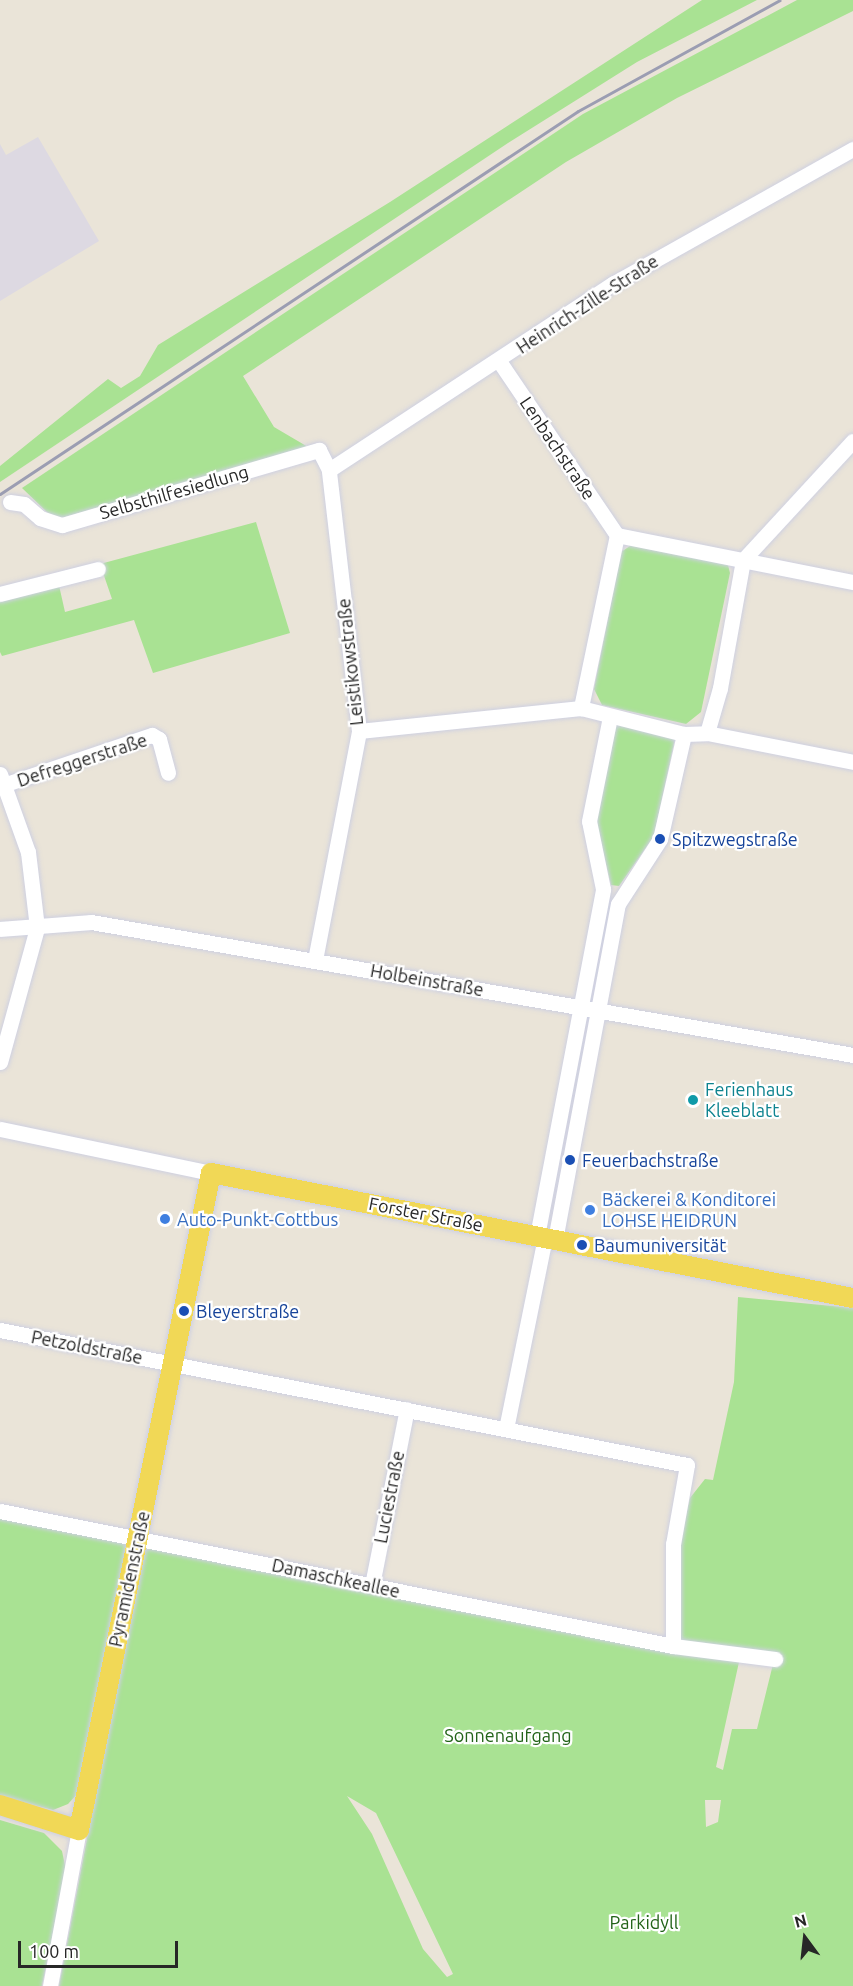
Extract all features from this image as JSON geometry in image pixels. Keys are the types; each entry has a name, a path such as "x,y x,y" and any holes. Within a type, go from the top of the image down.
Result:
{"main road":[{"name":"Forster Straße","path":"211,1173 853,1298"},
{"name":"Pyramidenstraße","path":"79,1830 211,1173"},
{"path":"0,1805 79,1830"}],"street":[{"name":"Heinrich-Zille-Straße","path":"329,470 500,361 614,283 853,149"},
{"name":"Lenbachstraße","path":"500,361 617,535"},
{"path":"706,733 720,688 743,560 853,441"},
{"name":"Selbsthilfesiedlung","path":"10,502 24,504 40,518 62,525 319,450 329,470"},
{"name":"Leistikowstraße","path":"315,960 359,730 327,477 329,470"},
{"path":"581,708 617,535 853,582"},
{"path":"0,594 98,569"},
{"path":"359,730 581,708 684,734 706,733 853,762"},
{"path":"590,1010 603,889 589,821 610,717"},
{"path":"507,1429 590,1010 618,903 660,839 684,734"},
{"name":"Defreggerstraße","path":"0,1062 37,928 28,852 3,779 152,735 159,739 168,773"},
{"name":"Holbeinstraße","path":"0,929 37,928 91,922 853,1055"},
{"name":"Forster Straße","path":"0,1129 211,1173"},
{"name":"Petzoldstraße","path":"0,1330 174,1363"},
{"path":"174,1363 687,1465 673,1544 673,1646"},
{"name":"Luciestraße","path":"372,1585 407,1409"},
{"name":"Damaschkeallee","path":"0,1510 138,1536 673,1646 775,1659"},
{"name":"Pyramidenstraße","path":"50,1986 79,1830"}],"shaded area":[{"path":"38,137 99,241 0,301 0,144 6,155"}],"green space":[{"path":"702,0 757,0 637,62 508,143 0,482 0,466 108,379 121,388 140,376 158,345 390,202"},
{"path":"797,0 853,0 853,11 677,98 566,162 243,376 274,427 308,447 62,518 49,514 22,488 583,114"},
{"path":"256,522 290,633 153,673 134,620 2,656 0,652 0,596 58,581 65,612 112,599 100,564"},
{"path":"633,544 728,565 730,573 701,712 686,724 602,705 594,689 621,552"},
{"path":"616,723 676,734 654,836 619,886 611,885 597,827 597,805"},
{"path":"738,1297 853,1308 853,1986 59,1986 143,1544 672,1653 739,1662 716,1767 723,1770 732,1729 757,1729 775,1656 677,1642 679,1546 690,1498 705,1479 713,1480 734,1382","holes":["347,1796 376,1813 453,1974 447,1977 423,1949 372,1834","705,1800 721,1800 718,1822 706,1827"]},
{"path":"0,1518 130,1542 79,1792 68,1804 53,1810 0,1796"},
{"path":"0,1820 44,1833 62,1851 66,1870 42,1986 0,1986"}],"railway":[{"path":"0,494 578,111 780,0"}],"place":[{"name":"Spitzwegstraße","path":"660,839"},
{"name":"Ferienhaus Kleeblatt","path":"693,1100"},
{"name":"Feuerbachstraße","path":"570,1160"},
{"name":"Bäckerei & Konditorei LOHSE HEIDRUN","path":"590,1210"},
{"name":"Auto-Punkt-Cottbus","path":"165,1219"},
{"name":"Baumuniversität","path":"582,1245"},
{"name":"Bleyerstraße","path":"184,1311"}],"park label":[{"name":"Sonnenaufgang","path":"508,1735"},
{"name":"Parkidyll","path":"644,1922"}]}
